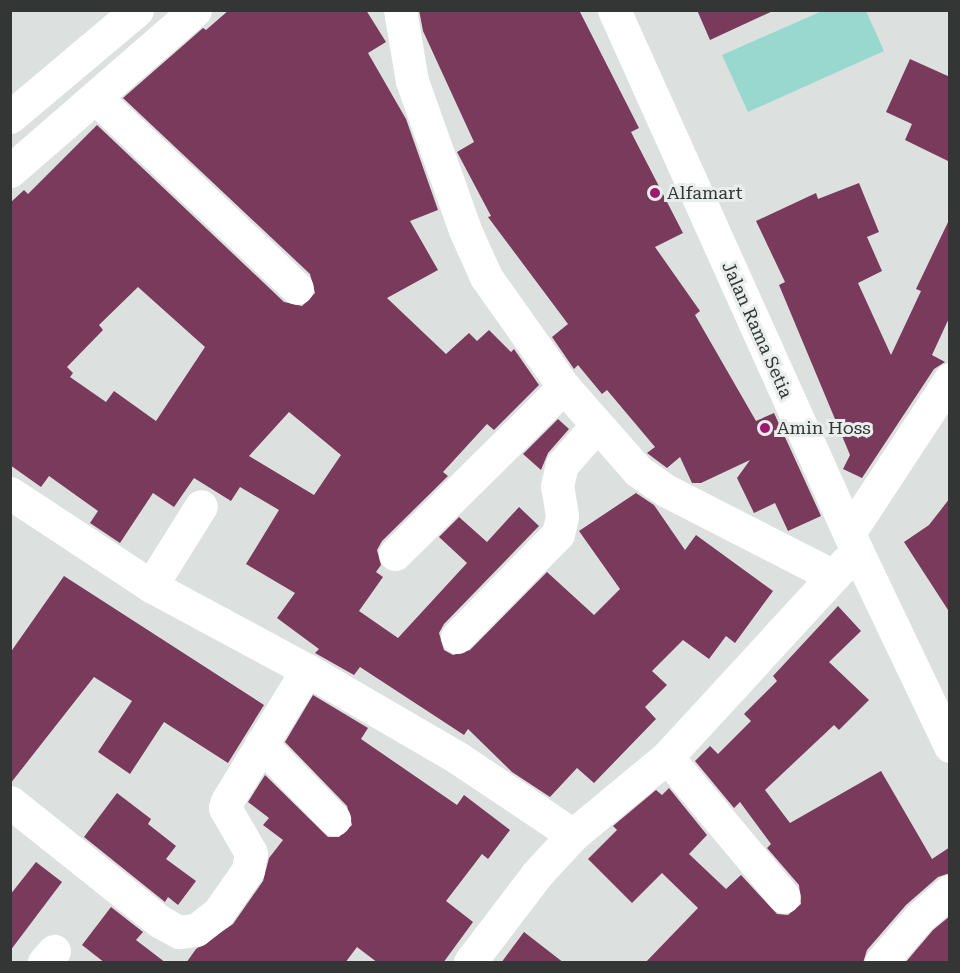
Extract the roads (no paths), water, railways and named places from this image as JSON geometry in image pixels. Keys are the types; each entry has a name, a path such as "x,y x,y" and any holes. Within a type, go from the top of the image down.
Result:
{"street":[{"path":"10,117 137,10"},
{"path":"10,171 97,99 195,10"},
{"path":"400,10 412,81 465,230 486,277 564,387 638,471 667,491 833,576"},
{"name":"Jalan Rama Setia","path":"614,10 853,542 950,746"},
{"path":"97,99 297,288"},
{"path":"470,963 537,874 573,835 667,757 833,576 950,379"},
{"path":"395,554 564,387"},
{"path":"457,637 558,534 562,516 557,486 562,465 596,426"},
{"path":"10,493 152,586 308,670 458,758 573,835"},
{"path":"152,586 201,506"},
{"path":"10,802 159,921 178,932 196,930 218,913 248,870 251,853 225,808 261,744 308,670"},
{"path":"261,744 334,819"},
{"path":"667,757 784,897"},
{"path":"881,963 920,917 950,891"}],"place":[{"name":"Alfamart","path":"655,193"},
{"name":"Amin Hoss","path":"765,428"}]}
